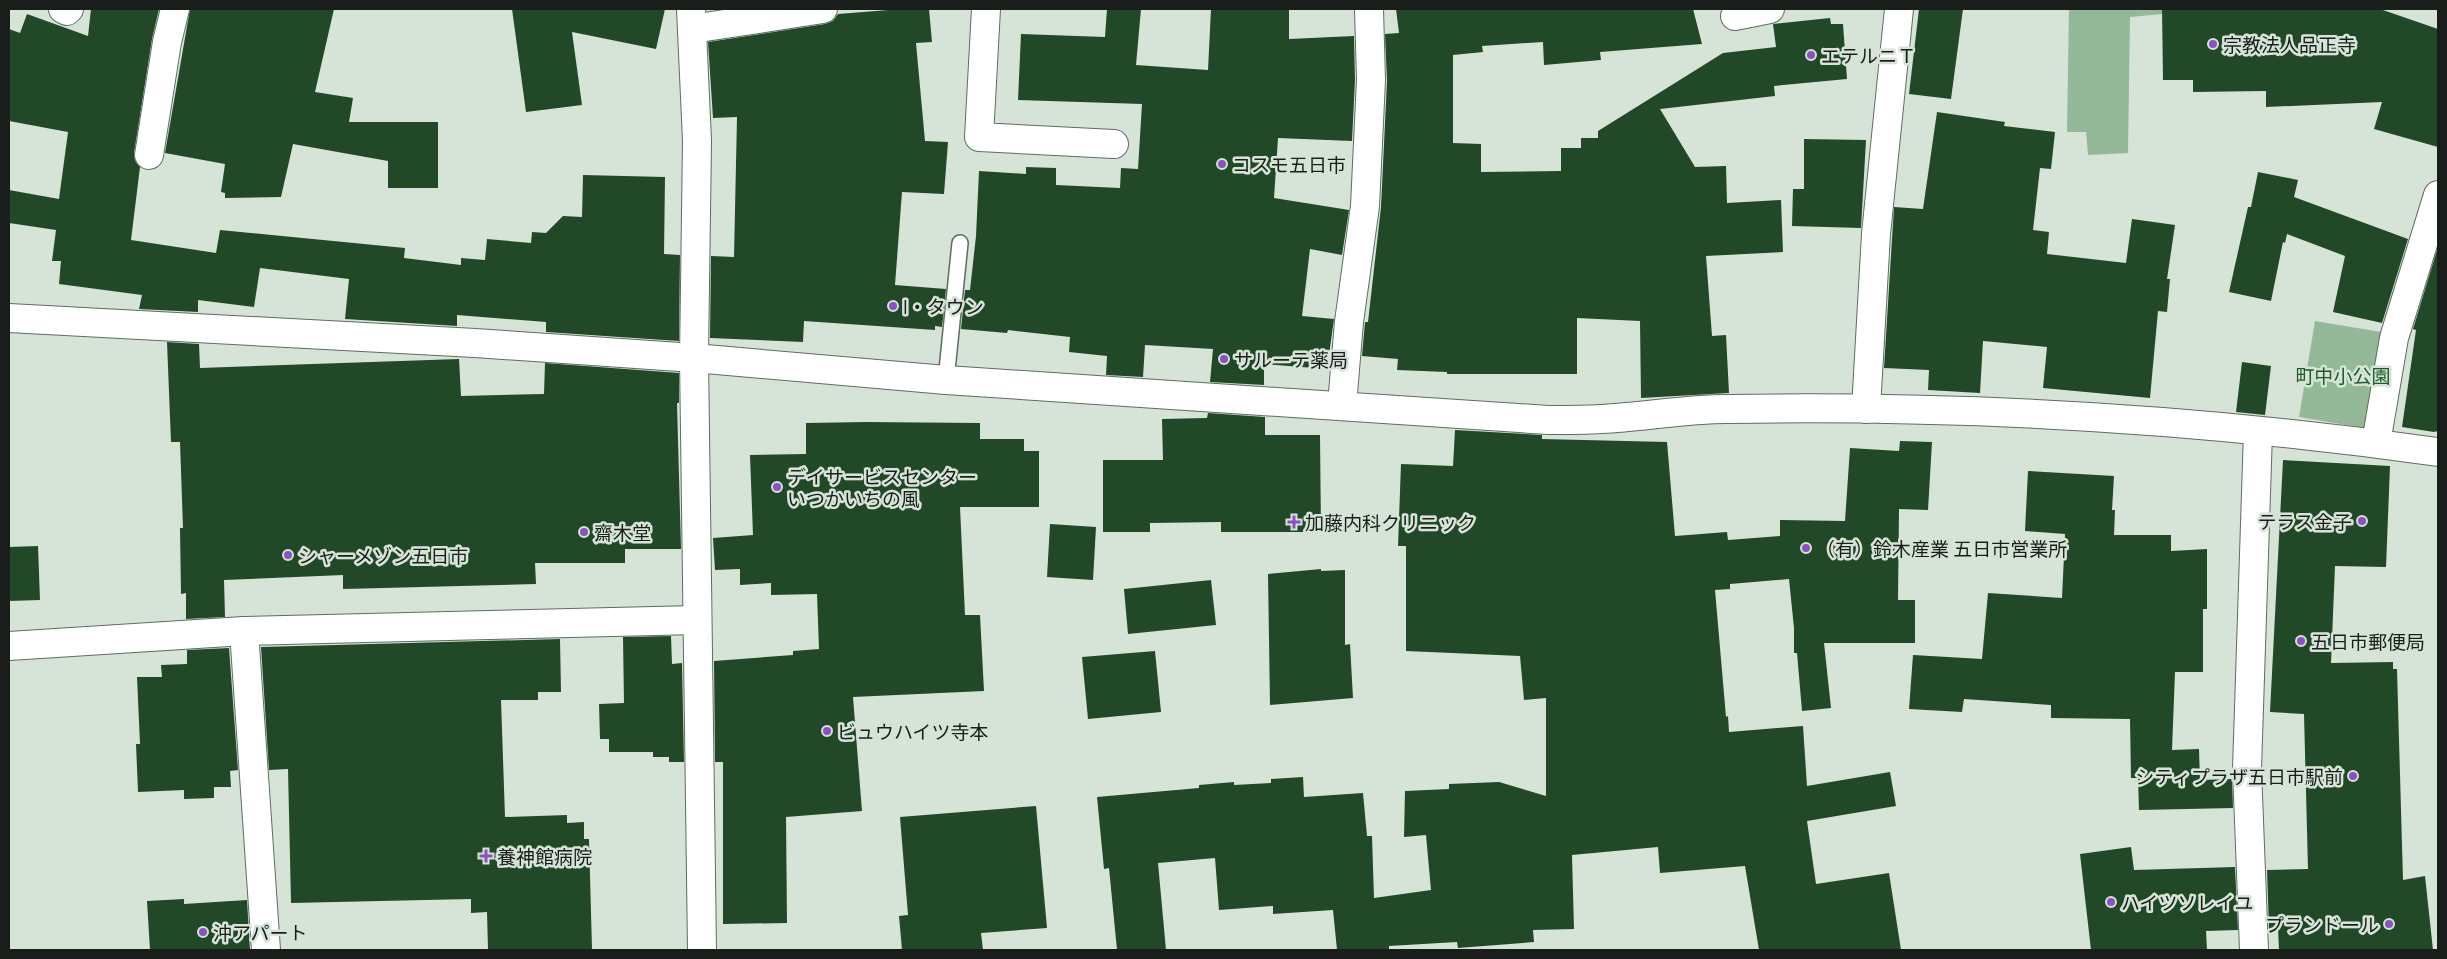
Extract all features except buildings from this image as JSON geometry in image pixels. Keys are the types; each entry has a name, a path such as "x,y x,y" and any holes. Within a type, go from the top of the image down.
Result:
{"street":[{"path":"63,9 67,11 69,9"},
{"path":"149,155 167,42 175,9"},
{"path":"702,950 696,620 694,358 697,141 692,19 823,9"},
{"path":"986,9 979,137 1114,144"},
{"path":"1342,406 1349,322 1366,206 1371,80 1369,9"},
{"path":"1736,16 1770,9"},
{"path":"1866,409 1876,234 1899,9"},
{"path":"2376,443 2394,338 2438,195"},
{"path":"9,318 475,343 694,358 946,380 1548,420 1601,419 1724,409 1866,409 2086,417 2376,443 2438,452"},
{"path":"2254,950 2247,769 2258,432"},
{"path":"9,646 244,631 696,620"},
{"path":"244,631 266,950"}],"lane":[{"path":"946,380 960,244"}],"green space":[{"path":"2069,9 2162,9 2162,14 2130,17 2128,153 2088,155 2086,132 2067,132"},
{"name":"町中小公園","path":"2315,321 2387,333 2371,423 2364,428 2299,417"}],"place":[{"name":"宗教法人品正寺","path":"2213,44"},
{"name":"エテルニＴ","path":"1811,55"},
{"name":"コスモ五日市","path":"1222,164"},
{"name":"I・タウン","path":"893,306"},
{"name":"サルーテ薬局","path":"1224,359"},
{"name":"デイサービスセンター いつかいちの風","path":"777,487"},
{"name":"テラス金子","path":"2362,521"},
{"name":"加藤内科クリニック","path":"1294,522"},
{"name":"齋木堂","path":"584,532"},
{"name":"（有）鈴木産業 五日市営業所","path":"1806,548"},
{"name":"シャーメゾン五日市","path":"288,555"},
{"name":"五日市郵便局","path":"2301,641"},
{"name":"ビュウハイツ寺本","path":"827,731"},
{"name":"シティプラザ五日市駅前","path":"2353,776"},
{"name":"養神館病院","path":"486,856"},
{"name":"ハイツソレイユ","path":"2111,902"},
{"name":"プランドール","path":"2389,924"},
{"name":"沖アパート","path":"203,932"}]}
